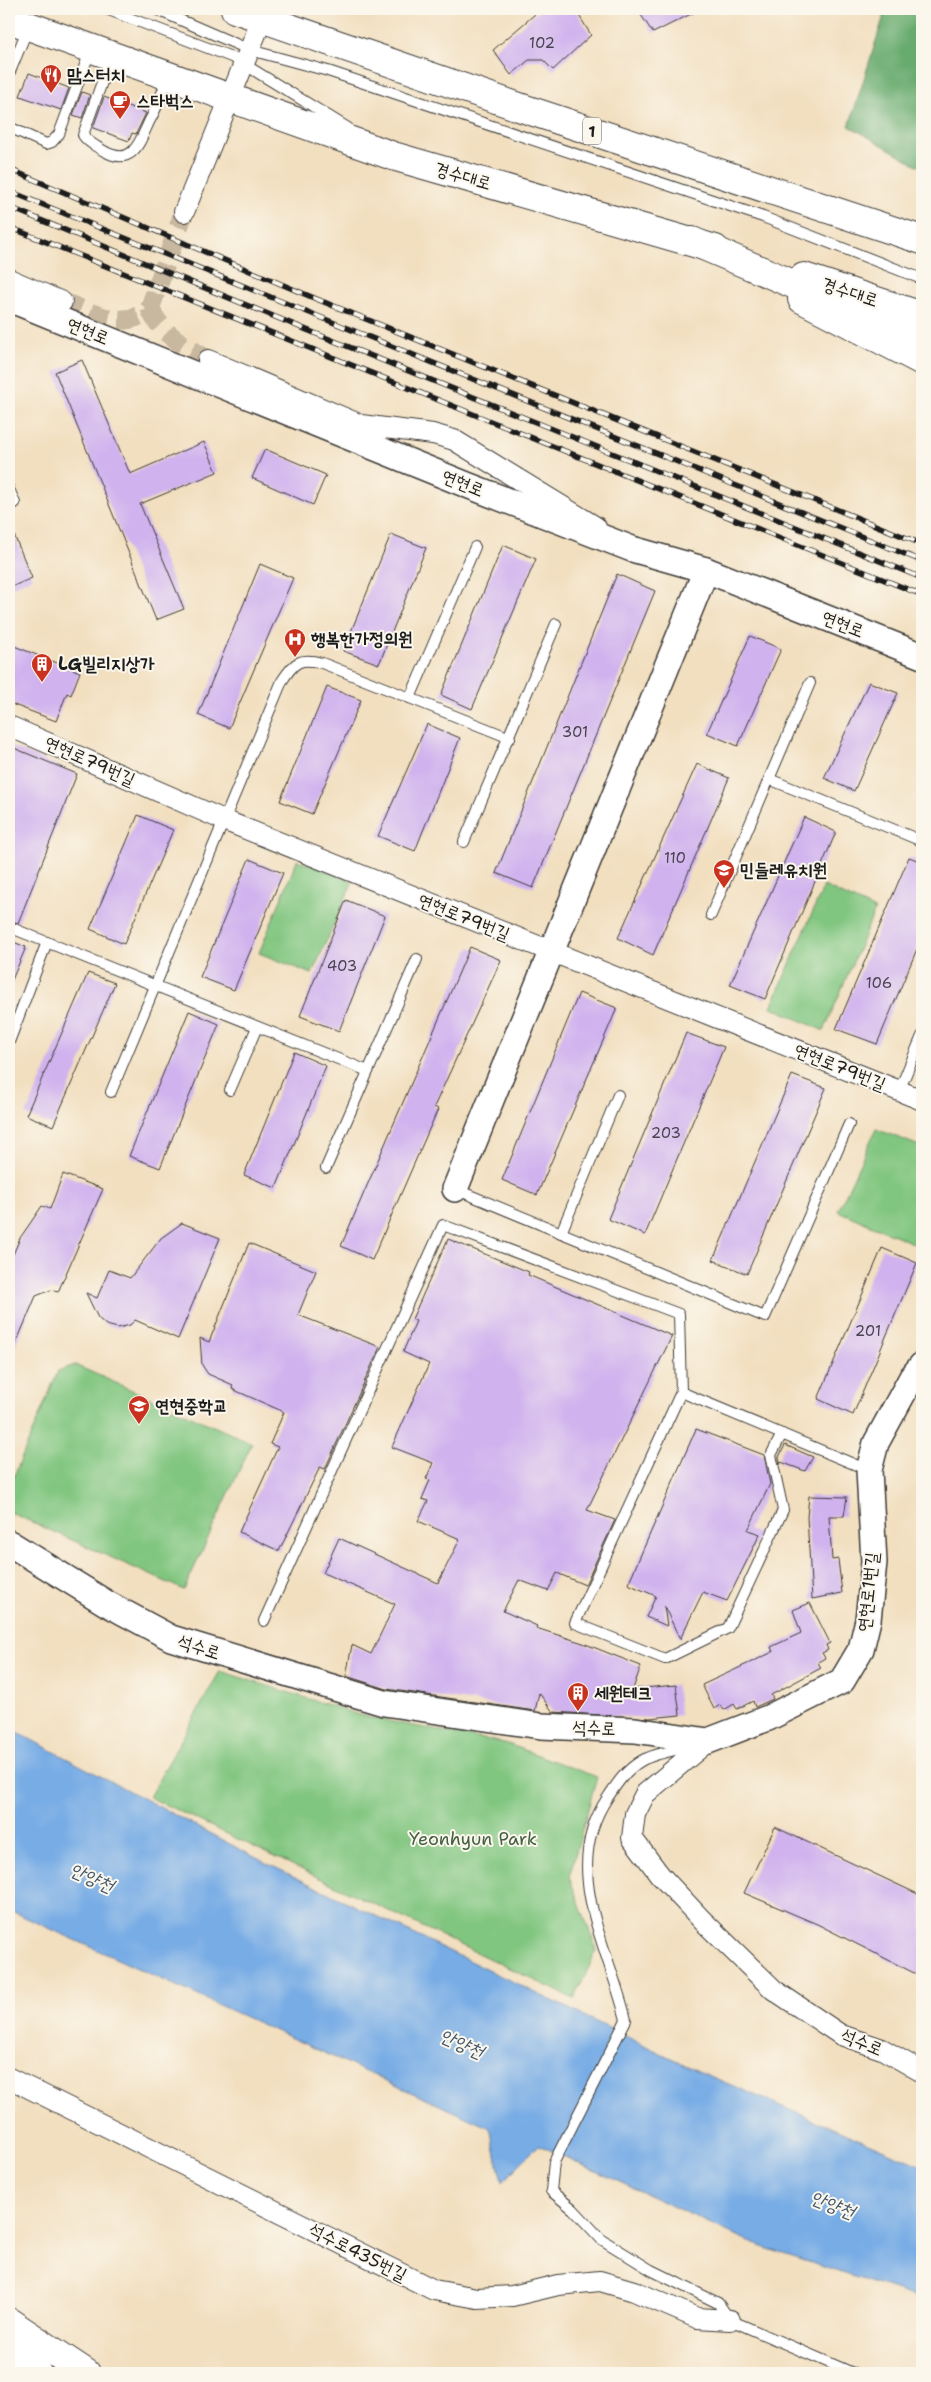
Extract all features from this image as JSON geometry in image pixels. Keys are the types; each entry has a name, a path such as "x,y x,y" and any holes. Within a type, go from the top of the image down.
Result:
{"main road":[{"path":"235,9 264,14"},
{"name":"1","path":"264,14 522,108 922,240"},
{"name":"경수대로","path":"19,23 393,156 692,241 922,316"},
{"path":"692,241 922,339"},
{"path":"692,241 922,361"},
{"path":"9,2322 86,2373"},
{"path":"9,2348 38,2373"}],"street":[{"path":"184,212 264,14"},
{"path":"9,279 62,302"},
{"name":"연현로","path":"9,299 467,485 632,549 706,570 922,656"},
{"path":"208,360 361,426 433,434 454,440 632,549"},
{"path":"467,485 478,480 481,469 476,453"},
{"path":"455,1189 706,570"},
{"name":"연현로79번길","path":"9,726 226,821 922,1100"},
{"name":"연현로1번길","path":"708,1741 768,1718 842,1682 861,1649 868,1620 874,1562 869,1470 876,1443 912,1377 922,1365"},
{"name":"석수로","path":"9,1543 106,1603 171,1638 384,1703 541,1726 635,1730 708,1741"},
{"name":"석수로","path":"708,1741 645,1794 635,1814 632,1838 660,1875 702,1920 774,1990 842,2035 882,2050 922,2072"},
{"name":"석수로435번길","path":"9,2078 434,2290 477,2298 512,2296 558,2285 600,2281 634,2291 697,2318 730,2320"}],"lane":[{"path":"106,9 234,58 247,57 328,71 754,214 922,279"},
{"path":"155,9 247,57 393,156"},
{"path":"9,74 19,23"},
{"path":"101,52 83,135 88,142 114,156 130,153 143,139 155,113 168,76"},
{"path":"9,127 46,144 52,142 59,134 101,52"},
{"path":"9,489 15,503"},
{"path":"410,698 475,547"},
{"path":"464,842 510,738 556,624"},
{"path":"111,1092 226,821 282,681 295,664 308,660 322,663 510,738"},
{"path":"711,915 810,683"},
{"path":"769,778 922,841"},
{"path":"9,927 368,1071"},
{"path":"9,1042 47,942"},
{"path":"326,1168 417,959"},
{"path":"230,1090 257,1027"},
{"path":"899,1090 922,1036"},
{"path":"561,1233 618,1095"},
{"path":"455,1189 765,1317 849,1124"},
{"path":"264,1621 443,1225 678,1314 681,1392 575,1623 665,1659 728,1628 783,1510 771,1455 782,1434"},
{"path":"681,1392 869,1470"},
{"name":"석수로435번길","path":"708,1741 643,1760 624,1774 602,1806 588,1844 586,1885 595,1923 620,1995 626,2020 554,2162 551,2191 573,2209 602,2239 651,2270 718,2303 730,2320 853,2373"}],"green space":[{"path":"886,9 922,9 922,168 849,126"},
{"path":"297,860 353,881 312,974 259,953"},
{"path":"824,886 875,910 824,1031 771,1007"},
{"path":"876,1129 922,1147 922,1247 838,1211"},
{"path":"75,1365 252,1443 184,1590 9,1512 9,1488 58,1371"},
{"name":"Yeonhyun Park","path":"220,1671 367,1717 505,1743 597,1777 569,1877 597,1950 574,1999 149,1797"}],"water":[{"name":"안양천","path":"9,1728 266,1863 698,2071 922,2166 922,2299 759,2246 539,2145 502,2182 490,2128 9,1910"}],"building":[{"path":"541,9 575,9 591,35 553,70 543,60 529,60 511,75 493,50"},
{"path":"637,9 701,9 653,33"},
{"name":"맘스터치","path":"29,73 69,88 61,110 20,96"},
{"path":"82,92 90,95 82,118 73,115"},
{"name":"스타벅스","path":"104,97 146,113 136,134 132,133 129,141 93,128"},
{"path":"82,360 130,474 204,442 217,472 140,504 184,609 156,620 55,372"},
{"path":"265,449 326,475 313,505 252,478"},
{"path":"9,523 32,578 9,588"},
{"path":"391,534 426,548 379,664 343,651"},
{"path":"503,545 536,559 472,709 441,695"},
{"path":"260,564 293,578 229,728 198,715"},
{"path":"617,574 655,591 533,888 496,873"},
{"path":"750,636 781,649 738,746 707,733"},
{"name":"LG빌리지상가","path":"9,644 80,672 71,695 67,693 56,721 9,703"},
{"path":"869,682 898,693 854,791 824,778"},
{"path":"327,687 361,700 312,814 280,801"},
{"path":"427,724 460,738 415,851 378,836"},
{"path":"9,746 77,774 18,923 9,920 9,812 13,800 9,798"},
{"path":"697,764 729,778 653,955 618,938"},
{"path":"138,815 173,830 124,944 90,929"},
{"path":"804,817 836,832 765,999 730,985"},
{"path":"909,857 922,862 922,937 877,1044 836,1029"},
{"path":"249,859 283,873 234,990 200,977"},
{"path":"346,900 385,916 339,1031 300,1016"},
{"path":"9,934 13,936 11,941 26,947 9,987"},
{"path":"470,947 501,960 434,1107 438,1109 372,1260 341,1246"},
{"path":"88,973 115,983 53,1126 26,1115"},
{"path":"579,993 617,1008 537,1195 502,1180"},
{"path":"189,1011 219,1024 160,1168 129,1156"},
{"path":"686,1033 724,1047 645,1235 608,1219"},
{"path":"294,1052 326,1066 276,1188 244,1175"},
{"path":"792,1075 826,1088 747,1274 713,1260"},
{"path":"63,1174 103,1189 58,1292 51,1290 36,1296 9,1360 9,1264 20,1238 42,1206 50,1209"},
{"path":"182,1223 220,1238 178,1339 135,1320 130,1325 118,1328 106,1325 98,1318 86,1293 97,1298 109,1270 130,1278 161,1238"},
{"path":"448,1239 529,1272 528,1275 672,1336 587,1510 615,1520 585,1585 557,1573 548,1591 519,1580 503,1611 537,1626 536,1628 583,1643 641,1666 633,1689 676,1685 680,1715 650,1718 553,1712 539,1693 535,1711 387,1689 346,1676 352,1645 371,1654 395,1604 323,1573 339,1538 438,1583 460,1539 418,1521 428,1501 422,1499 430,1480 426,1479 433,1463 392,1447 429,1364 403,1352 416,1321 412,1319"},
{"path":"249,1243 316,1271 298,1315 380,1347 325,1469 320,1467 279,1551 239,1532 278,1447 270,1444 284,1412 232,1389 233,1385 208,1374 202,1365 200,1338 209,1342"},
{"path":"882,1248 917,1263 853,1415 818,1399"},
{"path":"696,1429 764,1455 770,1484 748,1530 760,1534 727,1601 703,1592 680,1639 664,1606 667,1626 646,1617 656,1596 628,1584"},
{"path":"785,1445 813,1457 805,1471 781,1462 780,1465 779,1457"},
{"path":"809,1496 847,1497 844,1516 829,1516 832,1560 838,1559 842,1593 812,1599 807,1517"},
{"path":"810,1603 830,1643 826,1645 828,1650 822,1653 825,1658 818,1662 821,1668 771,1695 773,1699 755,1707 753,1701 737,1709 734,1704 724,1710 720,1705 714,1709 702,1685 773,1652 771,1647 801,1633 793,1610"},
{"path":"775,1827 922,1896 922,1977 817,1924 744,1893"}],"tunnel":[{"path":"62,302 96,315 118,320 140,315 150,308 184,212"},
{"path":"150,308 154,317 167,332 208,360"}],"railway":[{"path":"9,169 314,298 922,544"},
{"path":"9,191 922,561"},
{"path":"9,207 302,328 922,578"},
{"path":"9,227 922,595"}],"place":[{"name":"맘스터치","path":"51,94"},
{"name":"스타벅스","path":"120,120"},
{"name":"행복한가정의원","path":"295,658"},
{"name":"LG빌리지상가","path":"42,683"},
{"name":"민들레유치원","path":"724,889"},
{"name":"연현중학교","path":"139,1425"},
{"name":"세원테크","path":"578,1712"}]}
